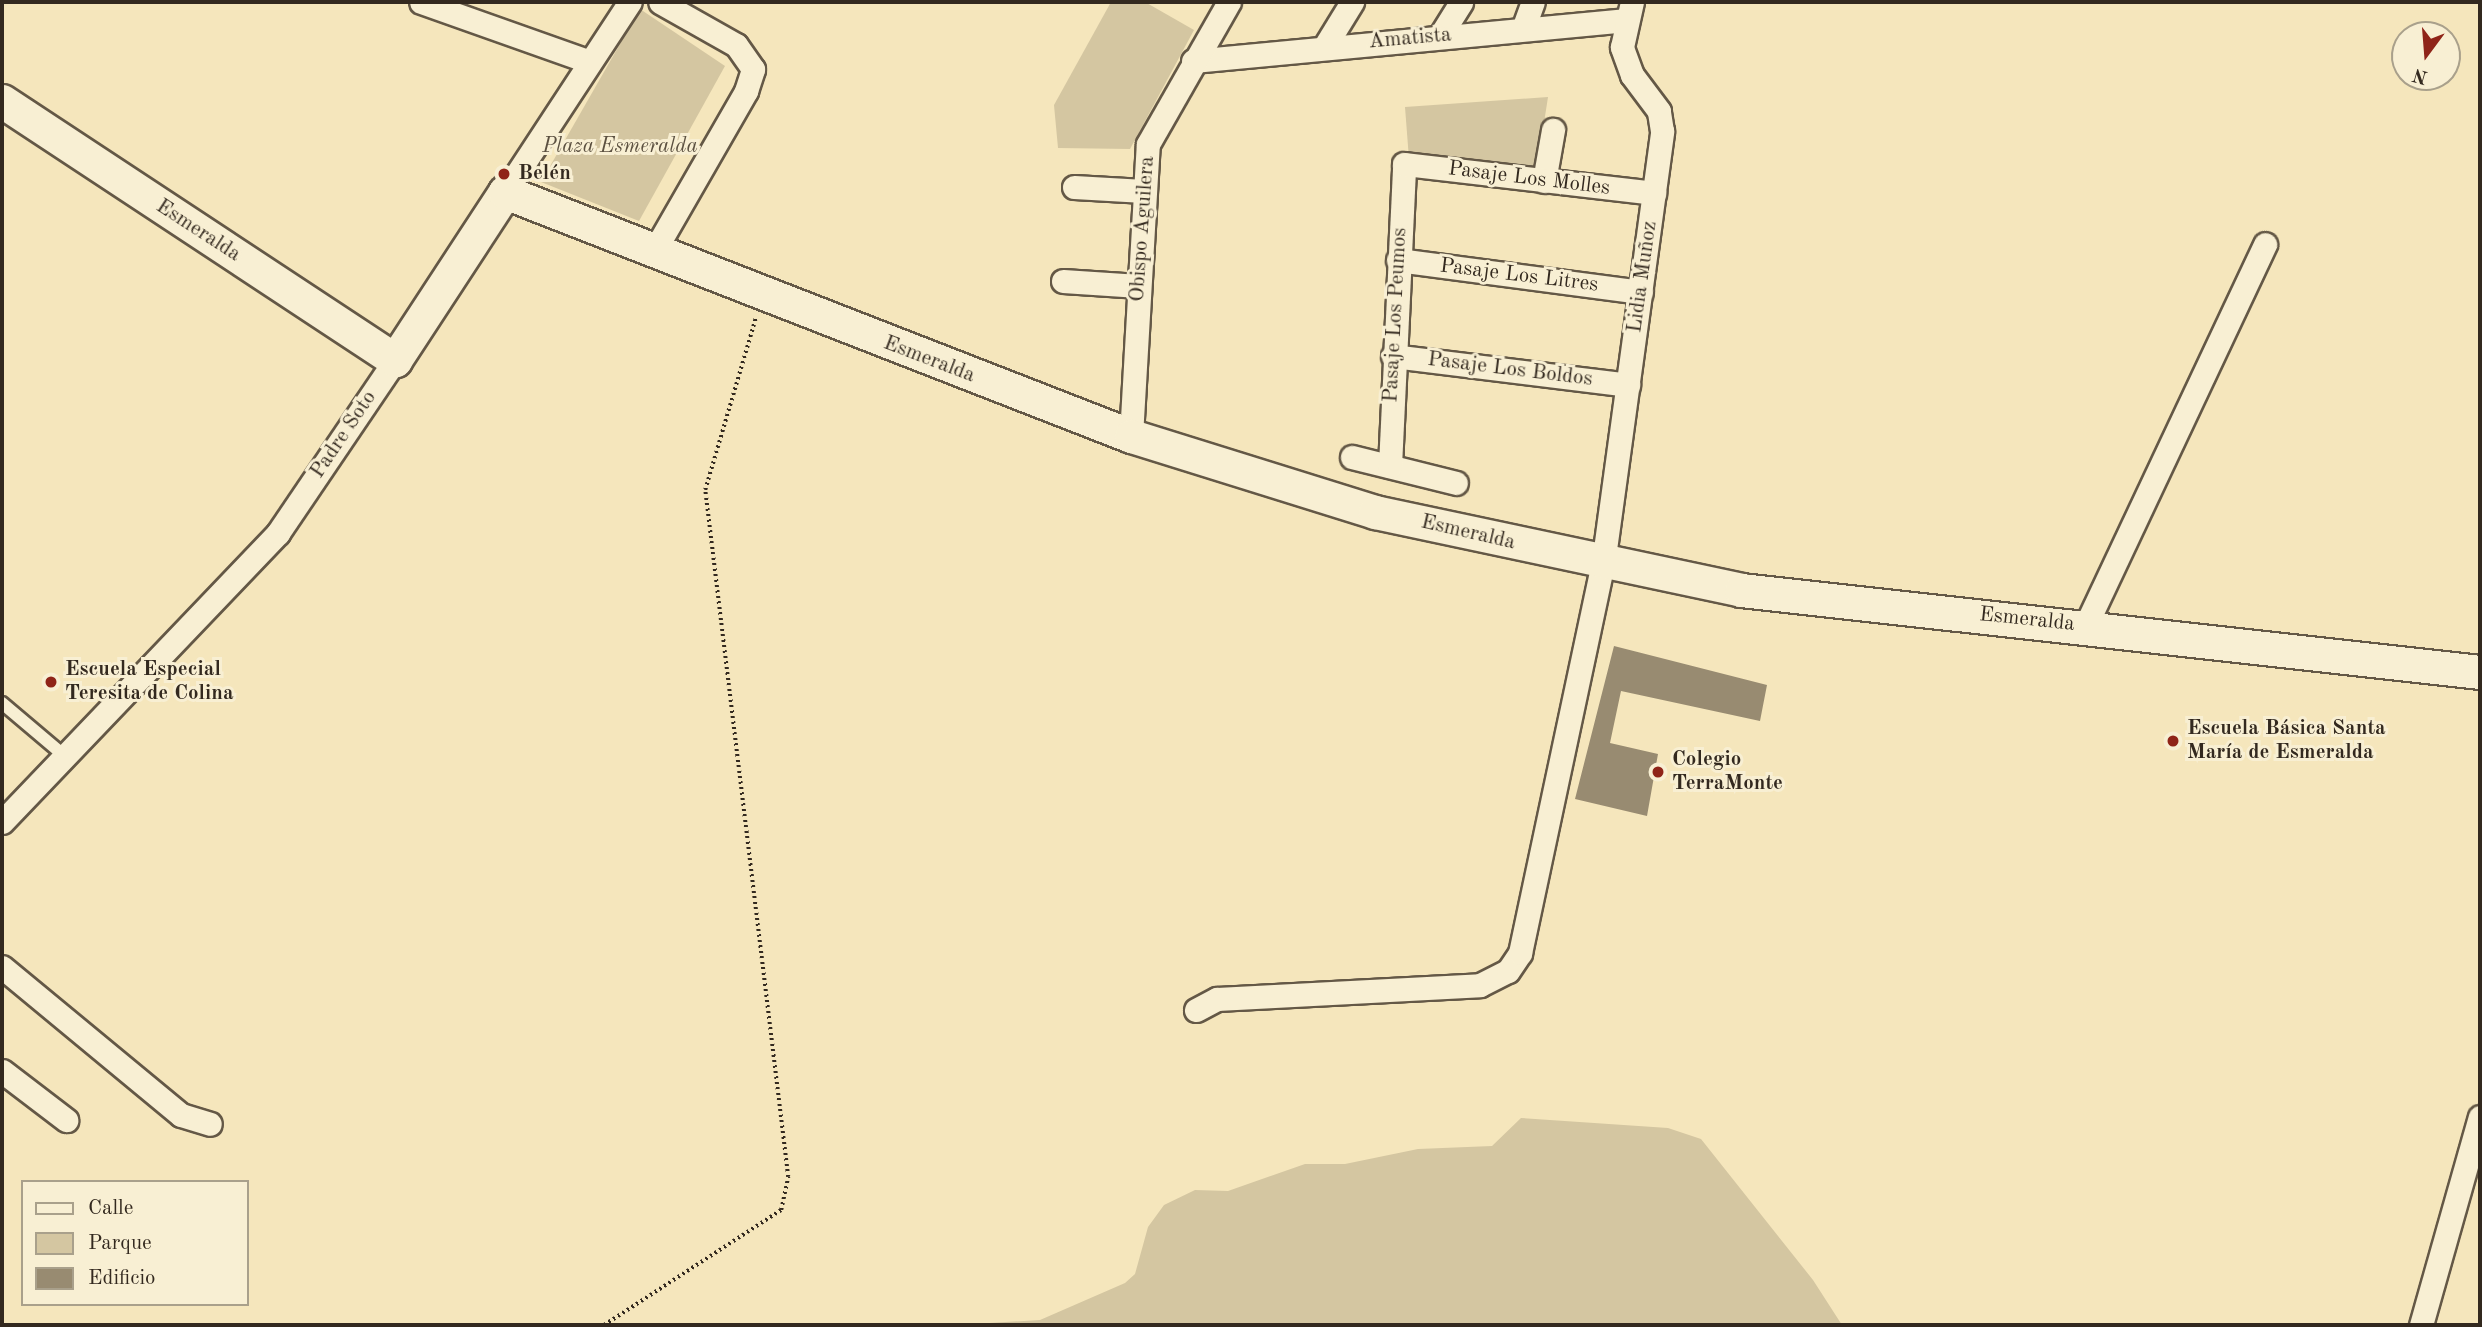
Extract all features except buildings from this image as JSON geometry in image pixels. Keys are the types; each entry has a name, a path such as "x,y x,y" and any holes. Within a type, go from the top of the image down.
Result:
{"street":[{"path":"421,2 590,62"},
{"name":"Padre Soto","path":"2,822 278,533 630,2"},
{"path":"653,253 746,91 753,69 736,45 660,2"},
{"name":"Obispo Aguilera","path":"1131,436 1143,191 1152,132 1229,2"},
{"path":"1325,46 1352,2"},
{"path":"1440,36 1461,2"},
{"path":"1523,29 1533,2"},
{"name":"Amatista","path":"1193,61 1325,46 1523,29 1630,11"},
{"name":"Lidia Muñoz","path":"1196,1010 1217,999 1480,985 1508,971 1520,953 1603,564 1654,193 1659,111 1632,75 1622,47 1630,11"},
{"name":"Esmeralda","path":"2,101 395,360"},
{"path":"1544,181 1553,130"},
{"name":"Pasaje Los Molles","path":"1404,164 1654,193"},
{"name":"Pasaje Los Peumos","path":"1390,467 1393,356 1404,164"},
{"path":"1074,187 1143,191"},
{"name":"Esmeralda","path":"505,192 653,253 1131,436 1314,496 1603,564 1741,590 2480,672"},
{"path":"2085,627 2265,244"},
{"name":"Pasaje Los Litres","path":"1398,260 1641,292"},
{"path":"1063,281 1139,286"},
{"name":"Pasaje Los Boldos","path":"1393,356 1628,385"},
{"path":"1352,457 1456,484"},
{"path":"2,967 181,1115 211,1124"},
{"path":"2,1071 66,1120"},
{"path":"2421,1325 2480,1117"}],"lane":[{"path":"2,703 66,757"}],"path":[{"path":"604,1325 780,1210 788,1177 705,490 762,295"}],"green space":[{"path":"1111,2 1145,2 1194,30 1130,149 1058,148 1054,105"},
{"name":"Plaza Esmeralda","path":"640,9 725,66 639,221 541,182"},
{"path":"1548,97 1536,174 1409,159 1405,107"},
{"path":"1521,1118 1668,1128 1701,1139 1813,1280 1842,1325 956,1325 1040,1320 1125,1283 1135,1274 1148,1227 1164,1205 1195,1190 1228,1191 1305,1164 1345,1164 1418,1149 1492,1146"}],"place":[{"name":"Belén","path":"504,174"},
{"name":"Escuela Especial Teresita de Colina","path":"51,682"},
{"name":"Escuela Básica Santa María de Esmeralda","path":"2173,741"},
{"name":"Colegio TerraMonte","path":"1658,772"}]}
